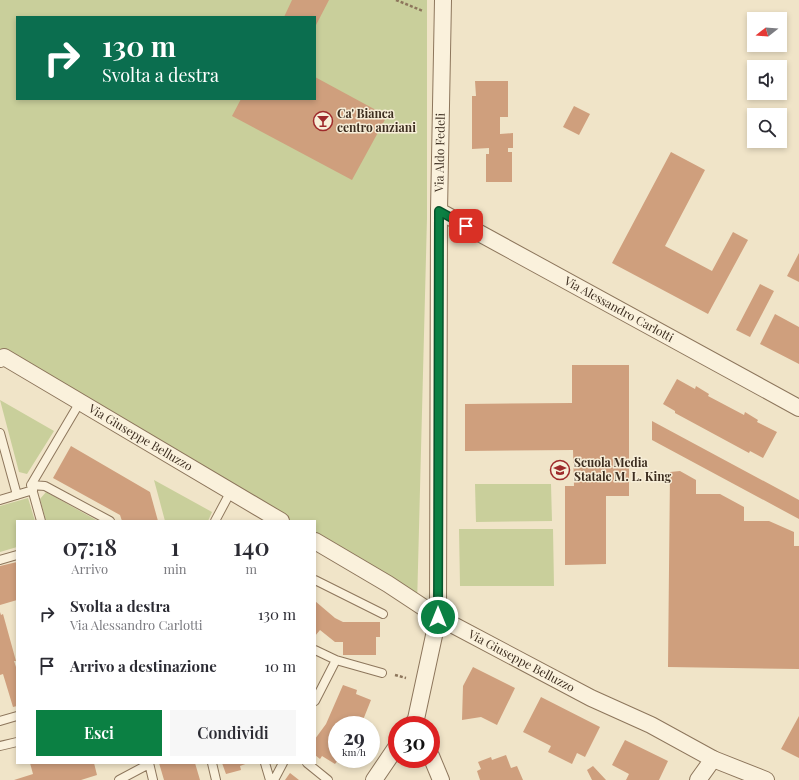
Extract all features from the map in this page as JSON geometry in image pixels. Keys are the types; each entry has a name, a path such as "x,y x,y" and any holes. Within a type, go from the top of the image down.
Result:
{"street":[{"name":"Via Aldo Fedeli","path":"417,716 438,617 439,211 443,0"},
{"name":"Via Alessandro Carlotti","path":"439,211 799,408"},
{"name":"Via Giuseppe Belluzzo","path":"0,359 4,357 279,520"},
{"name":"Via Giuseppe Belluzzo","path":"316,542 388,584 438,617 591,698 650,725 713,759 766,780"},
{"path":"374,780 388,759"},
{"path":"698,780 713,759"},
{"path":"436,768 441,780"}],"lane":[{"path":"41,520 32,488 80,402"},
{"path":"0,433 17,495"},
{"path":"0,500 17,495 32,488 45,486 108,520"},
{"path":"216,520 231,491"},
{"path":"0,560 16,555"},
{"path":"316,580 383,614"},
{"path":"316,650 336,660 382,673"},
{"path":"316,699 336,660"},
{"path":"0,720 16,716"},
{"path":"0,746 16,742"},
{"path":"119,780 149,764 153,780"},
{"path":"212,764 216,780"},
{"path":"266,764 270,780"},
{"path":"274,780 282,764"},
{"path":"307,764 328,780"}],"path":[{"path":"396,0 423,11"}],"green space":[{"path":"0,0 427,0 427,218 417,606 316,544 316,520 278,520 0,356"},
{"path":"0,400 54,431 27,474 19,472"},
{"path":"154,480 212,512 208,520 165,520"},
{"path":"475,484 551,484 552,521 476,522"},
{"path":"46,492 96,520 46,520 40,499"},
{"path":"28,498 35,520 16,520 16,547 0,552 0,506"},
{"path":"459,529 553,529 554,586 460,586"}],"building":[{"path":"292,0 329,0 316,25 316,16 284,16"},
{"path":"316,78 387,116 352,180 232,116 240,100 316,100"},
{"path":"475,81 508,81 508,117 500,117 500,134 513,133 513,148 508,148 508,152 512,152 512,182 486,182 486,154 489,154 489,148 472,149 472,96 476,96"},
{"path":"574,106 590,114 579,135 563,127"},
{"path":"671,152 705,170 665,246 712,271 733,232 748,240 708,314 612,263"},
{"path":"799,253 799,282 787,276"},
{"path":"760,284 774,291 750,337 736,330"},
{"path":"775,314 799,327 799,364 760,344"},
{"path":"572,365 629,365 629,496 606,496 606,564 565,565 565,486 574,486 573,450 465,451 465,404 572,403"},
{"path":"677,379 695,389 696,386 709,394 708,396 744,415 745,412 758,420 757,422 777,432 763,458 750,451 749,453 675,413 675,411 663,404"},
{"path":"652,421 799,500 799,519 652,440"},
{"path":"71,446 150,492 158,520 122,520 120,515 53,478"},
{"path":"680,471 696,480 696,494 720,494 744,507 744,521 769,521 794,532 794,546 799,546 799,669 668,667 670,472"},
{"path":"16,562 16,600 0,605 0,566"},
{"path":"316,602 335,618 343,622 380,622 380,637 376,637 376,655 343,655 343,642 335,642 320,630 316,635"},
{"path":"0,612 1,615 3,614 16,661 14,661 16,667 16,706 13,707 3,674 0,675"},
{"path":"473,667 515,688 497,725 481,717 462,720 463,686"},
{"path":"343,685 357,690 356,694 371,700 365,716 329,716"},
{"path":"541,697 600,727 585,757 577,753 572,764 548,752 551,746 523,732"},
{"path":"799,716 799,758 781,749"},
{"path":"328,719 328,760 322,756 320,759 316,756 316,738"},
{"path":"625,740 668,761 659,780 626,780 629,774 612,765"},
{"path":"506,755 511,768 517,766 523,780 480,780 477,771 481,769 478,762 491,757 492,760"},
{"path":"30,764 94,764 97,775 81,780 14,780 33,774"},
{"path":"159,764 195,764 200,780 164,780"},
{"path":"222,764 245,764 240,766 241,770 226,774"},
{"path":"593,766 606,780 592,780 587,770"},
{"path":"290,773 299,780 285,780"}],"place":[{"name":"Ca' Bianca centro anziani","path":"323,121"},
{"name":"Scuola Media Statale M. L. King","path":"560,470"}],"route":[{"path":"438,617 439,211 466,226"}]}
